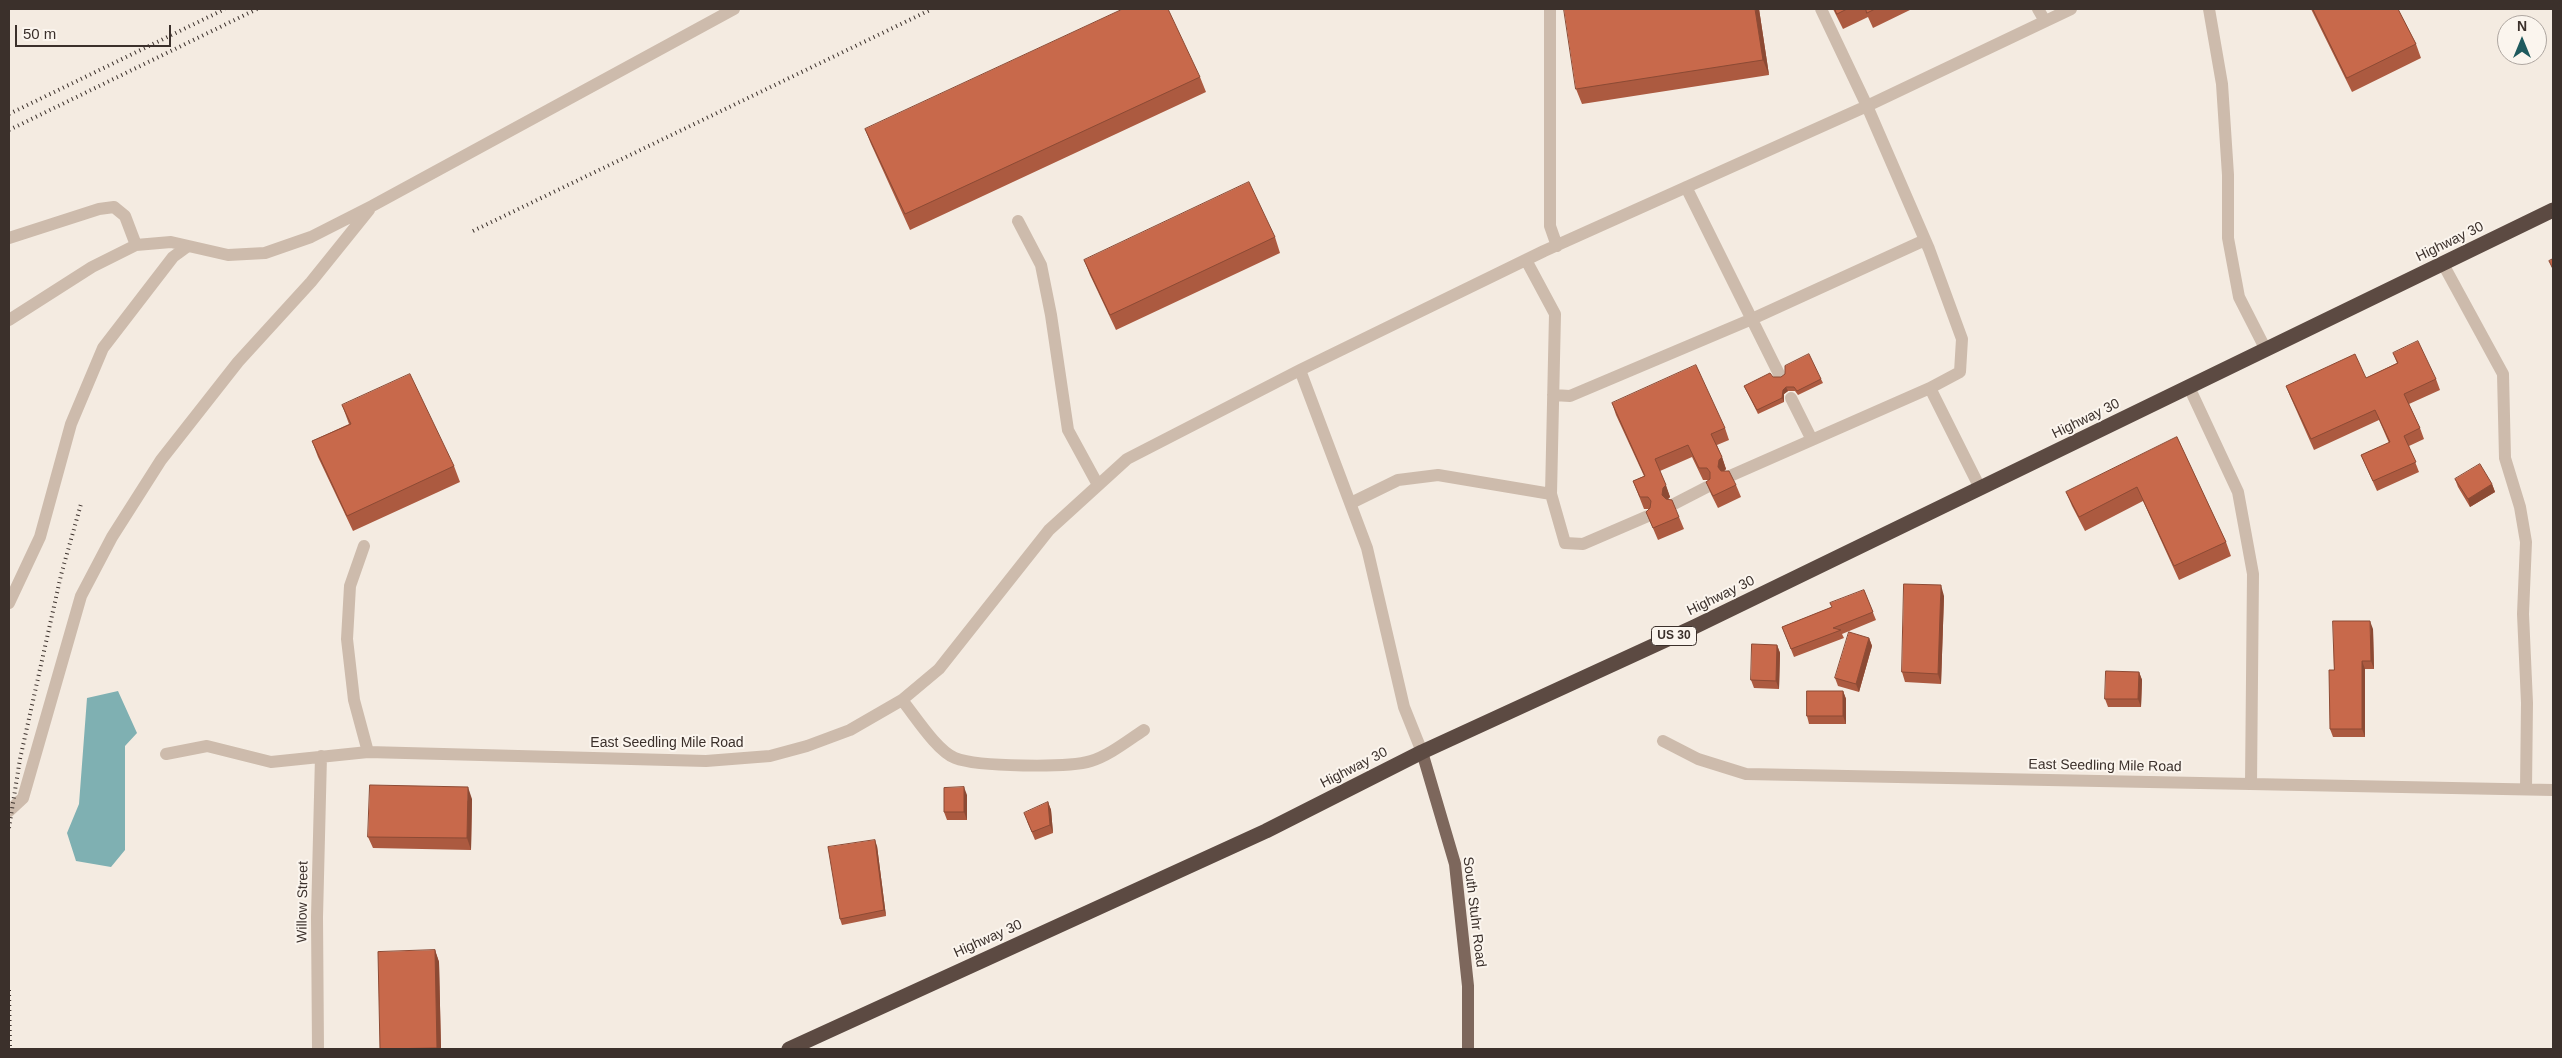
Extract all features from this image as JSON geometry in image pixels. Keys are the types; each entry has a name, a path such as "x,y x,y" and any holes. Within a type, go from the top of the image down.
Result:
{"highway":[{"name":"Highway 30","path":"789,1049 1266,831 1422,752 1694,627 2553,210"}],"main road":[{"name":"South Stuhr Road","path":"1422,752 1455,864 1468,986 1468,1049"}],"street":[{"path":"9,320 92,267 136,245 171,242 228,255 264,252 311,236 372,206 734,9"},
{"path":"1550,9 1550,226 1557,246"},
{"path":"1730,476 1930,388 1960,372 1962,339 1924,240 1867,106 1821,9"},
{"path":"2038,9 2045,21"},
{"name":"East Seedling Mile Road","path":"166,754 207,746 271,762 368,752 706,761 743,760 770,756 807,746 850,730 902,700 939,669 1049,530 1127,459 1300,370 1526,260 1867,106 2071,9"},
{"path":"2209,9 2222,93 2228,175 2228,238 2239,297 2266,350"},
{"path":"1686,187 1779,374"},
{"path":"9,811 23,798 80,596 112,537 161,460 238,362 311,282 372,206"},
{"path":"9,238 99,209 114,207 125,216 136,245"},
{"path":"1018,221 1041,265 1051,315 1068,430 1098,485"},
{"path":"1553,394 1570,396 1752,319 1924,240"},
{"path":"9,603 40,536 71,424 103,348 173,257 188,246"},
{"path":"1526,260 1555,314 1550,494 1565,543 1583,544 1648,516"},
{"path":"2443,264 2503,374 2505,458 2520,507 2526,542 2523,614 2527,703 2526,789"},
{"path":"1300,370 1367,548 1404,707 1422,752"},
{"path":"2189,387 2238,492 2253,574 2251,784"},
{"path":"1930,388 1980,488"},
{"path":"1791,398 1812,440"},
{"path":"1351,503 1398,480 1438,475 1550,494"},
{"path":"1674,504 1707,487"},
{"path":"364,546 350,586 347,639 354,700 368,752"},
{"path":"902,700 945,752 955,758 969,761 1043,766 1091,761 1107,754 1144,730"},
{"name":"East Seedling Mile Road","path":"1663,741 1698,759 1746,774 2553,790"},
{"name":"Willow Street","path":"318,1049 316,917 321,756"}],"water":[{"path":"118,691 137,733 125,746 125,850 111,867 76,861 67,833 79,804 87,698"}],"building":[{"path":"1123,9 1168,9 1200,77 905,214 865,129"},
{"path":"1564,9 1755,9 1763,60 1576,89"},
{"path":"1835,9 1847,9 1837,14"},
{"path":"1866,9 1875,9 1867,13"},
{"path":"2313,9 2398,9 2416,44 2347,78"},
{"path":"1249,182 1275,237 1110,315 1084,260"},
{"path":"2553,259 2553,269 2549,261"},
{"path":"2418,341 2436,379 2404,394 2420,428 2404,436 2416,462 2373,481 2361,455 2390,442 2375,410 2311,439 2286,386 2355,354 2366,378 2398,363 2393,353"},
{"path":"1809,354 1821,379 1797,391 1794,387 1786,387 1783,390 1782,398 1757,410 1744,386 1770,373 1773,377 1781,377 1785,374 1785,366"},
{"path":"1696,365 1725,428 1711,434 1722,457 1719,460 1718,467 1721,471 1729,471 1736,485 1713,496 1706,482 1710,479 1710,472 1707,468 1699,468 1688,445 1655,459 1666,485 1663,488 1662,495 1666,499 1672,500 1679,517 1653,528 1646,512 1650,508 1651,501 1648,497 1640,497 1633,481 1645,476 1612,403"},
{"path":"410,374 454,466 347,516 312,441 351,424 342,405"},
{"path":"2177,437 2226,542 2174,566 2137,487 2079,517 2066,492"},
{"path":"2480,464 2492,484 2468,499 2455,479"},
{"path":"1904,584 1941,585 1938,674 1902,672"},
{"path":"1864,590 1873,612 1833,628 1841,630 1791,649 1782,627 1832,607 1830,603"},
{"path":"2333,621 2370,621 2371,661 2362,661 2362,729 2330,729 2329,670 2334,670"},
{"path":"1849,632 1869,638 1856,684 1835,678"},
{"path":"1752,644 1777,645 1776,681 1751,680"},
{"path":"2106,671 2139,672 2138,699 2105,699"},
{"path":"1807,691 1843,691 1843,716 1807,716"},
{"path":"370,785 468,787 467,838 368,837"},
{"path":"964,787 964,812 944,812 944,788"},
{"path":"1048,802 1050,825 1032,832 1024,813"},
{"path":"875,840 884,910 840,919 828,847"},
{"path":"435,950 437,1048 380,1049 378,952"}],"railway":[{"path":"9,114 225,9"},
{"path":"9,130 257,9"},
{"path":"473,231 932,9"},
{"path":"9,828 20,759 61,575 81,504"},
{"path":"9,990 10,1049"}]}
